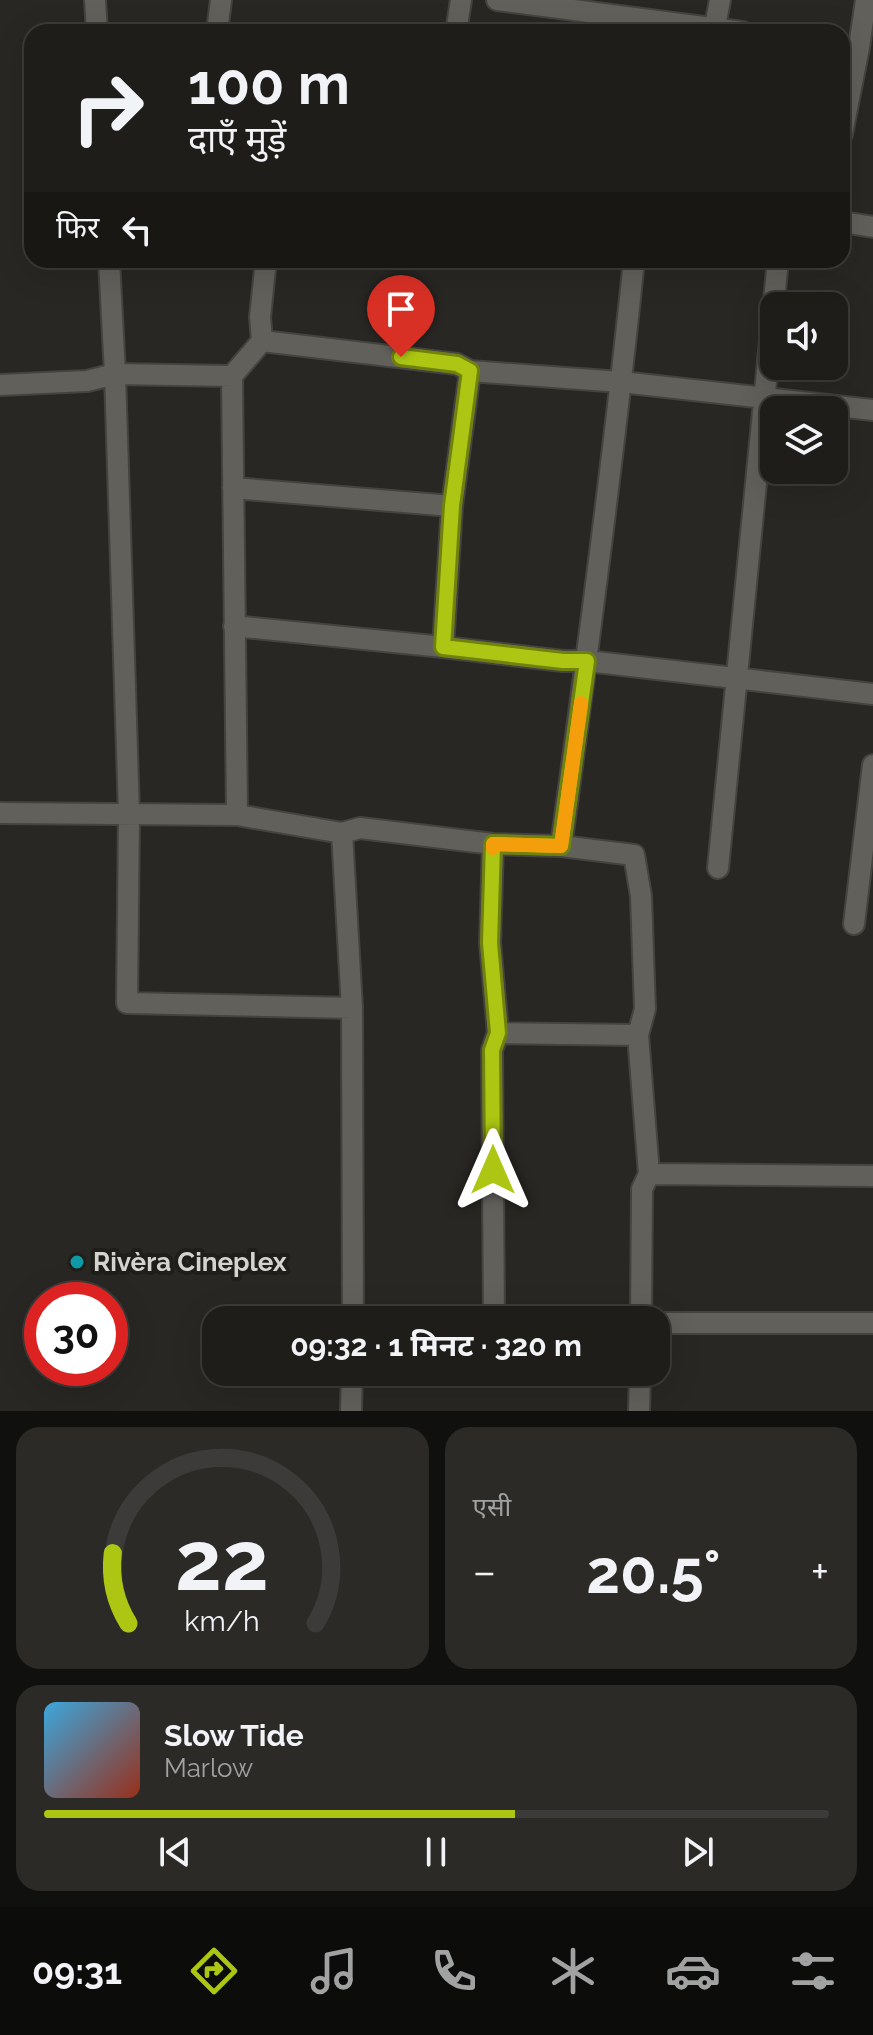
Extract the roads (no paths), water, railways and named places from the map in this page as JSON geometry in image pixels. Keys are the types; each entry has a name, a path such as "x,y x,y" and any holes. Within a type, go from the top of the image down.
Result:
{"street":[{"path":"95,0 96,24"},
{"path":"218,24 221,0"},
{"path":"457,24 461,0"},
{"path":"497,0 671,24"},
{"path":"716,24 720,0"},
{"path":"850,90 866,0"},
{"path":"850,223 873,227"},
{"path":"109,268 129,814 127,1003 352,1008"},
{"path":"237,815 232,376 262,341 260,317 265,268"},
{"path":"561,846 587,661 633,268"},
{"path":"765,396 777,268"},
{"path":"262,341 457,364 470,371 621,382 760,397"},
{"path":"443,647 452,506 470,371"},
{"path":"0,385 87,381 115,374 232,376"},
{"path":"848,407 873,410"},
{"path":"718,868 760,446"},
{"path":"233,488 452,506"},
{"path":"234,626 587,661 873,694"},
{"path":"854,924 873,765"},
{"path":"0,813 237,815 342,833 360,828 493,844 561,846 634,855 641,896 645,1009 638,1035 649,1174 642,1189 641,1306"},
{"path":"342,833 352,1008 353,1306"},
{"path":"493,844 490,943 498,1033 492,1050 494,1306"},
{"path":"498,1033 638,1035"},
{"path":"649,1174 873,1176"},
{"path":"670,1323 873,1323"},
{"path":"351,1411 352,1386"},
{"path":"639,1411 640,1386"}],"place":[{"name":"Rivèra Cineplex","path":"77,1262"}]}
